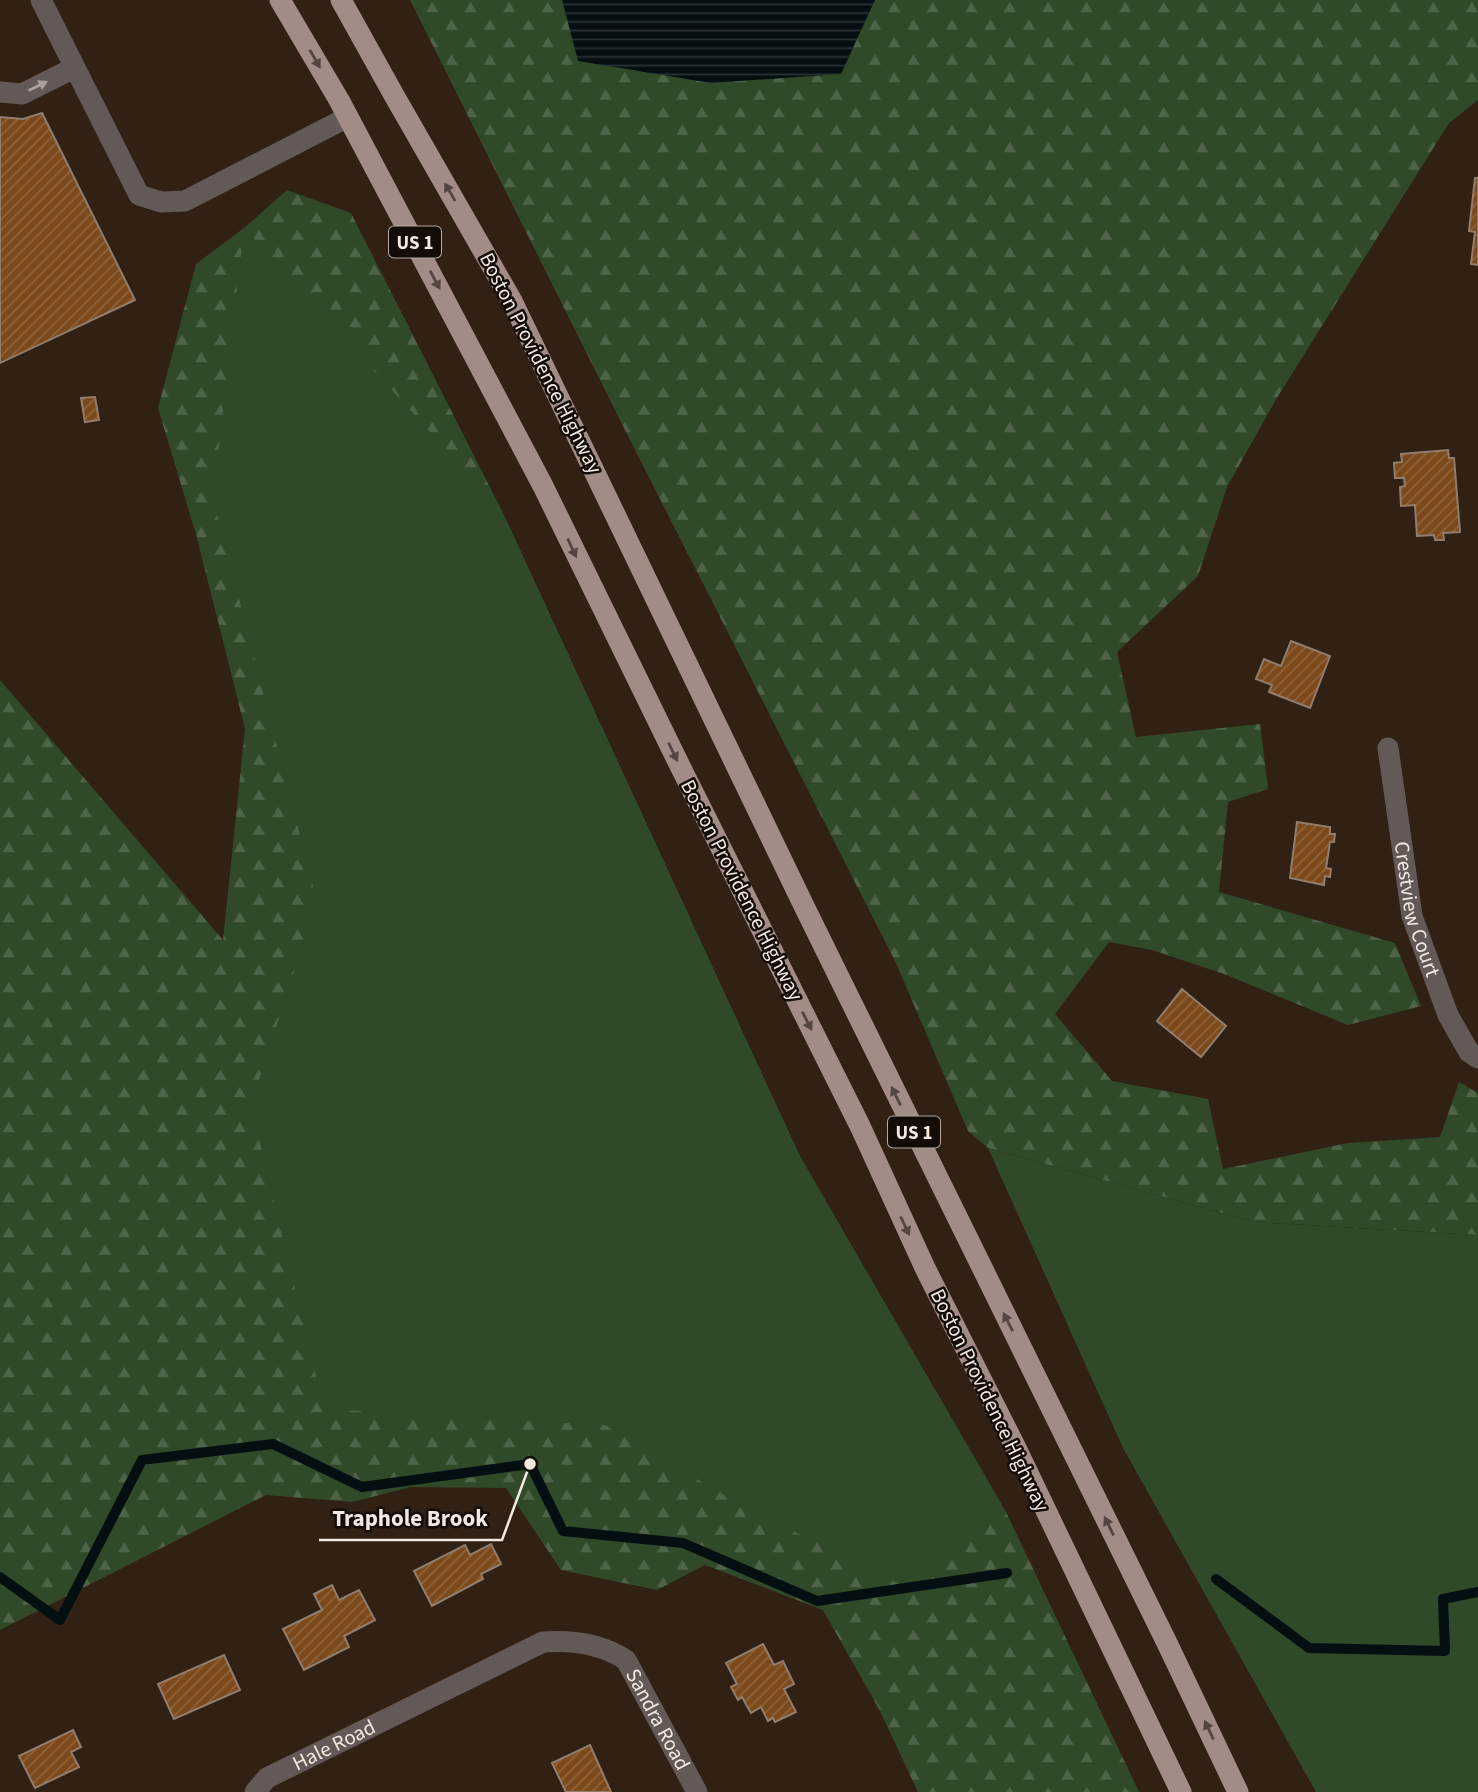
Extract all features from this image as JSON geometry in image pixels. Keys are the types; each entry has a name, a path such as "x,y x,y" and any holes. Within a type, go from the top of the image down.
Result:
{"main road":[{"name":"Boston Providence Highway","path":"280,0 348,117 543,486 692,792 860,1126 926,1270 1016,1448 1181,1792"},
{"name":"Boston Providence Highway","path":"341,0 512,300 809,918 1238,1792"}],"street":[{"path":"41,0 139,195 160,202 184,201 348,117"},
{"path":"0,92 22,94 74,68"},
{"name":"Crestview Court","path":"1388,748 1412,916 1448,1015 1469,1052 1478,1058"},
{"name":"Sandra Road","path":"416,1704 543,1642 565,1641 611,1651 626,1660 697,1792"},
{"name":"Hale Road","path":"255,1792 267,1778 416,1704"}],"green space":[{"path":"410,0 1478,0 1478,100 1449,123 1275,401 1227,487 1198,576 1117,652 1136,737 1260,724 1268,789 1228,802 1219,892 1395,943 1421,1006 1348,1025 1224,974 1152,950 1109,942 1055,1014 1112,1081 1208,1099 1223,1169 1348,1143 1440,1137 1459,1082 1478,1093 1478,1235 1254,1222 988,1148 968,1131 896,963"},
{"path":"287,190 351,213 502,511 689,916 622,970 936,1391 1007,1514 1139,1792 918,1792 879,1709 823,1610 705,1565 657,1590 561,1570 506,1488 411,1487 352,1502 266,1495 0,1630 0,680 223,940 245,729 197,538 158,408 196,264 244,228"},
{"path":"244,228 502,511 800,1156 1007,1514 899,1584 740,1504 605,1425 324,1409 251,1105 317,901 213,498"},
{"path":"988,1148 1254,1222 1478,1235 1478,1792 1316,1792 1123,1448"}],"shaded area":[{"path":"562,0 875,0 841,74 711,83 578,61"}],"building":[{"path":"42,113 135,300 0,363 0,117 23,119"},
{"path":"1475,178 1478,178 1478,265 1471,264 1475,232 1469,231"},
{"path":"95,397 99,420 85,422 81,398"},
{"path":"1448,450 1449,458 1454,458 1460,532 1443,533 1444,540 1435,540 1434,535 1417,536 1415,505 1401,506 1400,487 1405,486 1404,478 1395,478 1394,463 1402,462 1401,454"},
{"path":"1291,641 1330,656 1310,708 1269,692 1272,685 1256,679 1264,659 1281,666"},
{"path":"1297,822 1330,827 1330,834 1335,834 1334,842 1330,842 1326,868 1331,869 1330,877 1325,876 1324,885 1290,878"},
{"path":"1182,989 1226,1026 1201,1057 1157,1021"},
{"path":"491,1544 501,1564 481,1574 483,1579 432,1606 414,1571 465,1545 470,1555"},
{"path":"332,1585 339,1600 359,1590 375,1620 344,1636 349,1647 304,1670 283,1629 322,1610 314,1594"},
{"path":"763,1644 774,1665 783,1661 794,1684 784,1689 796,1712 775,1722 773,1718 768,1721 761,1707 751,1713 742,1697 738,1700 731,1687 737,1684 726,1663"},
{"path":"224,1655 240,1690 174,1719 158,1684"},
{"path":"73,1730 81,1747 71,1752 79,1767 35,1788 19,1756"},
{"path":"590,1745 611,1792 566,1792 552,1763"}],"waterway":[{"path":"0,1577 60,1620 142,1460 273,1444 362,1487 530,1464 563,1531 683,1543 817,1601 1007,1573"},
{"path":"1216,1579 1309,1648 1445,1651 1443,1599 1478,1592"}],"place":[{"name":"Traphole Brook","path":"530,1464"}]}
